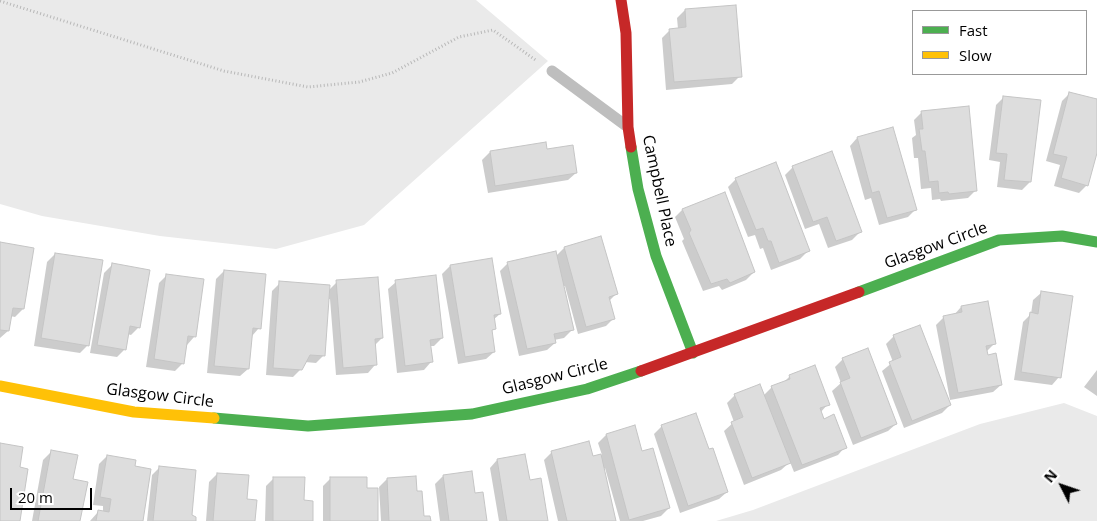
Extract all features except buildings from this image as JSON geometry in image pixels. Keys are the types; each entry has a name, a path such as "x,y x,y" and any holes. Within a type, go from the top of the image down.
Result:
{"street":[{"name":"Campbell Place","path":"621,0 626,33 628,128 638,189 656,256 693,353"},
{"name":"Glasgow Circle","path":"0,386 134,412 308,426 472,414 587,389 693,353 999,240 1062,236 1097,242"}],"lane":[{"path":"552,71 628,128"}],"path":[{"path":"0,1 224,71 308,87 359,82 392,73 460,37 493,30 552,71"}],"shaded area":[{"path":"0,0 476,0 548,61 364,225 276,249 160,236 42,216 0,204"},
{"path":"1064,403 1097,416 1097,521 716,521 753,510 980,424"}],"traffic: fast":[{"path":"631,147 638,189 656,256 693,353"},
{"path":"859,292 999,240 1062,236 1097,242"},
{"path":"214,418 308,426 472,414 587,389 641,371"}],"traffic: slow":[{"path":"0,386 134,412 214,418"}],"traffic: jam":[{"path":"621,0 626,33 628,127 631,147"},
{"path":"641,371 859,292"}]}
